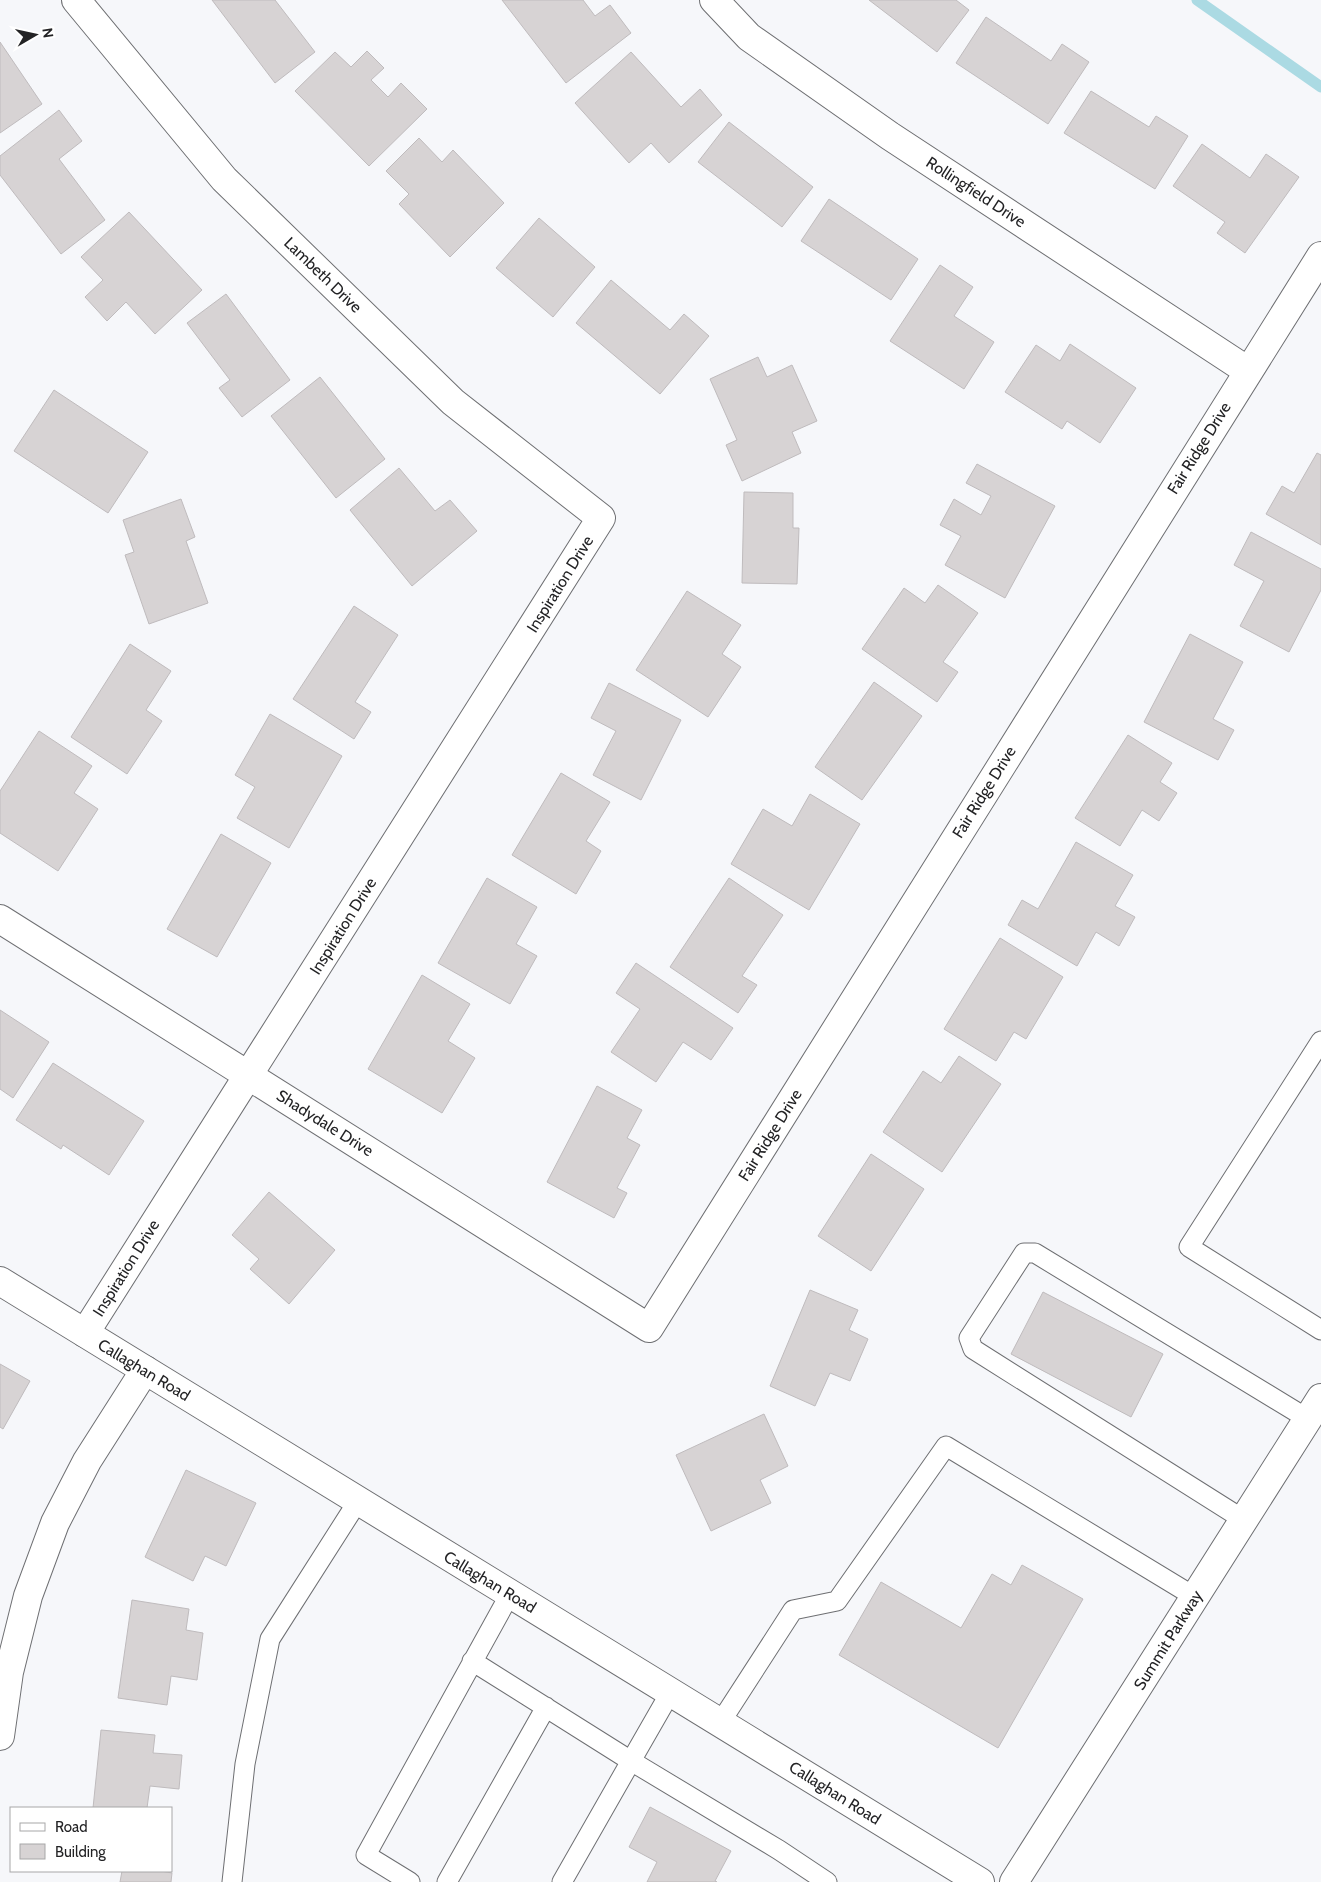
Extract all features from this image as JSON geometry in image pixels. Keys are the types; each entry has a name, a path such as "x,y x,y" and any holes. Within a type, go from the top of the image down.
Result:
{"street":[{"name":"Lambeth Drive","path":"76,0 224,179 454,402 601,518"},
{"name":"Rollingfield Drive","path":"714,0 749,37 890,136 1248,371"},
{"name":"Fair Ridge Drive","path":"649,1328 1321,256"},
{"name":"Inspiration Drive","path":"84,1334 601,518"},
{"name":"Shadydale Drive","path":"0,919 649,1328"},
{"name":"Callaghan Road","path":"0,1281 980,1882"},
{"path":"0,1736 9,1672 28,1596 55,1522 87,1461 145,1370"},
{"name":"Summit Parkway","path":"1014,1882 1314,1409"}],"lane":[{"path":"1321,1041 1189,1248 1321,1330"},
{"path":"1244,1520 973,1349 969,1338 1024,1253 1035,1253 1314,1409"},
{"path":"720,1723 793,1610 837,1601 946,1446 1194,1598"},
{"path":"232,1882 245,1764 270,1639 358,1501"},
{"path":"410,1882 366,1855 510,1594"},
{"path":"472,1661 631,1761 779,1850 827,1882"},
{"path":"562,1882 670,1692"},
{"path":"447,1882 546,1707"}],"building":[{"path":"212,0 275,0 315,52 275,83"},
{"path":"502,0 583,0 595,16 610,5 631,33 566,83"},
{"path":"869,0 956,0 969,10 937,52"},
{"path":"986,17 1051,61 1062,44 1089,62 1048,124 956,63"},
{"path":"0,42 42,104 0,133"},
{"path":"367,51 384,68 371,80 388,97 401,83 427,109 369,166 295,91 335,52 351,67"},
{"path":"631,52 681,107 700,89 722,115 669,163 651,143 629,163 575,103"},
{"path":"1091,91 1149,127 1156,116 1188,136 1155,189 1064,133"},
{"path":"59,110 82,141 59,159 105,220 61,254 0,175 0,156"},
{"path":"729,122 813,187 782,227 698,162"},
{"path":"419,138 442,162 453,150 504,203 450,257 399,204 409,194 386,171"},
{"path":"1202,144 1250,178 1266,154 1299,177 1245,253 1217,233 1225,222 1173,186"},
{"path":"829,199 918,259 891,300 801,241"},
{"path":"129,212 202,290 155,334 126,302 107,321 85,297 103,280 81,257"},
{"path":"539,218 595,267 553,317 496,268"},
{"path":"940,265 973,287 954,316 994,342 964,389 890,341"},
{"path":"611,280 670,330 684,314 709,336 660,394 576,323"},
{"path":"226,294 290,380 242,417 219,388 230,380 187,323"},
{"path":"1070,344 1136,388 1100,443 1067,421 1062,429 1005,392 1036,345 1060,361"},
{"path":"758,357 767,377 792,365 817,421 792,432 801,453 742,481 726,445 737,440 710,379"},
{"path":"320,377 385,459 336,498 271,416"},
{"path":"54,390 148,452 108,513 14,451"},
{"path":"1317,453 1321,455 1321,545 1266,514 1282,486 1294,493"},
{"path":"977,464 1055,506 1005,598 945,565 961,536 940,525 954,499 981,515 991,496 966,483"},
{"path":"399,468 435,511 450,500 477,531 412,586 350,510"},
{"path":"744,492 793,493 793,528 799,528 797,584 742,583"},
{"path":"181,499 195,537 186,541 208,603 149,624 125,555 134,552 123,520"},
{"path":"1251,532 1321,569 1321,590 1289,652 1240,626 1264,581 1234,565"},
{"path":"938,585 978,613 943,662 958,672 937,702 862,649 904,588 925,603"},
{"path":"687,591 741,625 722,654 741,667 708,717 636,670"},
{"path":"354,606 398,635 355,702 371,712 354,739 293,699"},
{"path":"1190,634 1243,662 1213,719 1234,730 1218,760 1144,722"},
{"path":"130,644 171,671 146,710 162,721 127,774 71,737"},
{"path":"874,682 922,716 862,800 815,767"},
{"path":"609,683 681,720 641,800 593,775 616,731 591,718"},
{"path":"270,714 342,756 289,848 237,818 255,787 235,775"},
{"path":"39,731 92,766 74,793 98,809 58,871 0,833 0,791"},
{"path":"1128,735 1172,763 1160,782 1177,793 1159,821 1142,810 1120,846 1075,818"},
{"path":"561,773 610,802 586,841 601,851 576,894 512,855"},
{"path":"810,794 860,824 809,910 731,864 763,809 792,826"},
{"path":"221,834 271,863 217,957 167,929"},
{"path":"1076,842 1133,875 1115,906 1135,917 1119,946 1096,932 1077,966 1008,925 1022,900 1038,909"},
{"path":"487,878 537,907 516,944 537,956 510,1004 438,963"},
{"path":"729,878 783,915 742,976 757,985 738,1013 670,967"},
{"path":"1000,938 1063,977 1026,1039 1014,1032 996,1061 944,1029"},
{"path":"636,963 733,1028 711,1060 683,1042 656,1082 611,1052 640,1009 616,993"},
{"path":"422,975 470,1004 448,1041 475,1058 442,1113 368,1069"},
{"path":"0,1010 49,1042 13,1098 0,1089"},
{"path":"959,1056 1001,1084 942,1172 883,1132 923,1071 941,1083"},
{"path":"53,1063 144,1121 109,1175 63,1145 61,1149 16,1120"},
{"path":"597,1086 642,1110 627,1138 640,1145 617,1188 627,1193 614,1218 547,1182"},
{"path":"871,1154 924,1189 871,1271 818,1236"},
{"path":"269,1192 335,1250 289,1304 250,1269 259,1259 232,1235"},
{"path":"810,1290 858,1310 849,1330 868,1339 850,1381 830,1373 815,1406 770,1386"},
{"path":"1043,1292 1163,1354 1131,1417 1011,1354"},
{"path":"0,1364 30,1381 3,1429 0,1427"},
{"path":"764,1414 788,1466 760,1480 771,1503 711,1531 676,1455"},
{"path":"186,1470 256,1503 226,1566 205,1556 193,1581 145,1557"},
{"path":"1022,1565 1083,1599 998,1748 839,1655 881,1582 961,1628 992,1574 1011,1585"},
{"path":"132,1600 189,1609 186,1630 203,1633 197,1680 171,1676 167,1705 118,1698"},
{"path":"101,1730 155,1735 153,1753 182,1755 179,1789 150,1786 147,1807 93,1807"},
{"path":"650,1807 731,1851 715,1881 717,1882 647,1882 657,1862 629,1847"},
{"path":"122,1872 172,1873 171,1882 120,1882"}],"waterway":[{"path":"1197,0 1321,87"}]}
